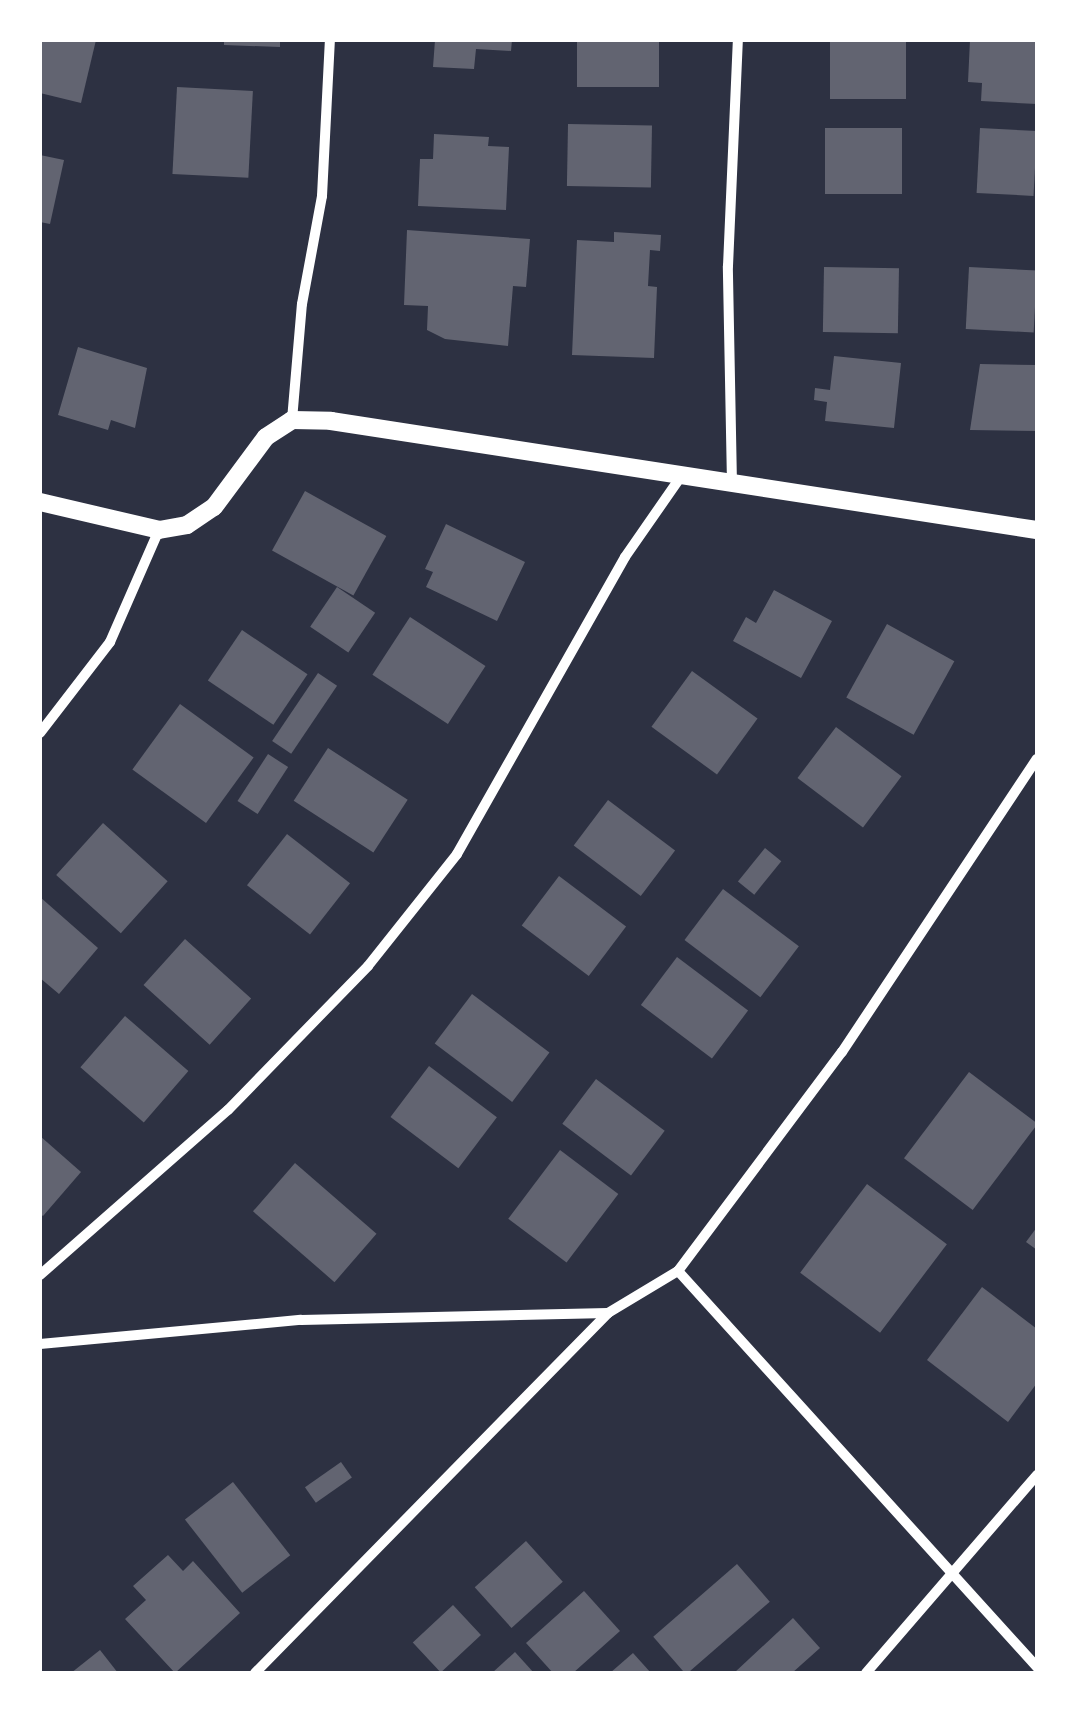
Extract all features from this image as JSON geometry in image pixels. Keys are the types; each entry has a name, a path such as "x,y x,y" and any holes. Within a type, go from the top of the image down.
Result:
{"street":[{"path":"292,420 302,304 322,196 330,40"},
{"path":"732,484 728,266 738,40"},
{"path":"40,502 159,530 187,524 214,508 266,437 292,420 1037,530"},
{"path":"40,1274 228,1110 379,952 458,854 624,556 683,475"},
{"path":"40,733 110,642 159,530"},
{"path":"255,1673 608,1313 678,1270 842,1052 1037,758"},
{"path":"678,1270 1037,1668"},
{"path":"40,1344 300,1320 608,1313"},
{"path":"866,1673 1037,1475"}],"building":[{"path":"40,40 96,40 81,103 40,93"},
{"path":"224,40 280,40 280,47 224,45"},
{"path":"435,40 512,40 511,51 476,49 474,69 433,67"},
{"path":"577,40 659,40 659,87 577,87"},
{"path":"830,40 906,40 906,99 830,99"},
{"path":"970,40 1037,40 1037,104 981,101 982,83 968,82"},
{"path":"177,87 253,91 248,178 172,174"},
{"path":"568,124 652,125 651,187 567,186"},
{"path":"825,128 902,128 902,194 825,194"},
{"path":"980,128 1037,131 1034,196 977,193"},
{"path":"434,134 489,137 488,146 509,147 506,210 418,206 420,159 433,159"},
{"path":"40,155 64,160 50,224 40,222"},
{"path":"407,230 530,239 526,287 513,286 508,346 445,339 427,330 428,306 404,305"},
{"path":"614,232 661,235 660,251 650,250 648,286 657,287 654,358 572,355 577,240 614,242"},
{"path":"824,267 899,268 898,333 823,332"},
{"path":"969,267 1037,271 1034,332 966,329"},
{"path":"78,347 147,368 135,428 111,420 108,430 58,415"},
{"path":"834,356 901,363 894,428 825,421 827,402 814,400 815,388 830,390"},
{"path":"980,364 1037,365 1037,431 970,430"},
{"path":"305,491 386,536 353,596 272,550"},
{"path":"446,524 525,562 497,621 426,587 433,572 425,569"},
{"path":"337,587 375,613 348,653 310,627"},
{"path":"774,590 832,621 801,678 733,641 746,617 756,623"},
{"path":"410,617 485,666 448,724 372,675"},
{"path":"887,624 954,661 914,735 846,697"},
{"path":"242,630 307,674 273,725 208,681"},
{"path":"692,671 758,719 717,774 651,727"},
{"path":"318,673 337,686 291,754 272,741"},
{"path":"180,704 254,757 206,823 132,770"},
{"path":"836,727 901,776 863,827 797,778"},
{"path":"328,748 408,800 373,853 294,801"},
{"path":"268,754 288,767 258,814 238,801"},
{"path":"608,800 675,851 641,896 574,846"},
{"path":"103,823 168,881 121,933 56,875"},
{"path":"287,834 350,883 310,934 247,885"},
{"path":"765,848 781,861 754,895 738,881"},
{"path":"559,876 626,927 589,976 522,926"},
{"path":"723,889 799,946 760,997 684,940"},
{"path":"40,897 98,948 59,994 40,978"},
{"path":"185,939 251,999 210,1045 144,985"},
{"path":"677,957 748,1011 712,1058 641,1005"},
{"path":"472,994 549,1052 512,1102 435,1044"},
{"path":"125,1016 188,1071 144,1122 80,1067"},
{"path":"429,1066 497,1117 458,1168 390,1117"},
{"path":"969,1072 1037,1123 973,1210 904,1158"},
{"path":"596,1079 665,1131 631,1175 562,1124"},
{"path":"40,1136 81,1172 43,1216 40,1214"},
{"path":"560,1150 618,1194 567,1263 508,1219"},
{"path":"295,1163 377,1234 335,1282 253,1211"},
{"path":"867,1184 947,1244 880,1333 800,1273"},
{"path":"1037,1227 1037,1250 1026,1242"},
{"path":"982,1287 1037,1329 1037,1383 1008,1422 927,1360"},
{"path":"341,1462 352,1478 316,1503 305,1487"},
{"path":"233,1482 290,1555 242,1593 185,1520"},
{"path":"526,1541 563,1582 512,1628 475,1587"},
{"path":"168,1555 183,1571 193,1561 240,1613 175,1673 125,1619 146,1600 133,1586"},
{"path":"737,1564 770,1602 688,1673 653,1637"},
{"path":"584,1591 620,1631 573,1673 553,1673 526,1643"},
{"path":"453,1605 481,1635 441,1672 413,1643"},
{"path":"793,1618 820,1648 792,1673 734,1673"},
{"path":"100,1650 118,1673 71,1673"},
{"path":"515,1652 534,1673 492,1673"},
{"path":"633,1653 651,1673 610,1673"}]}
